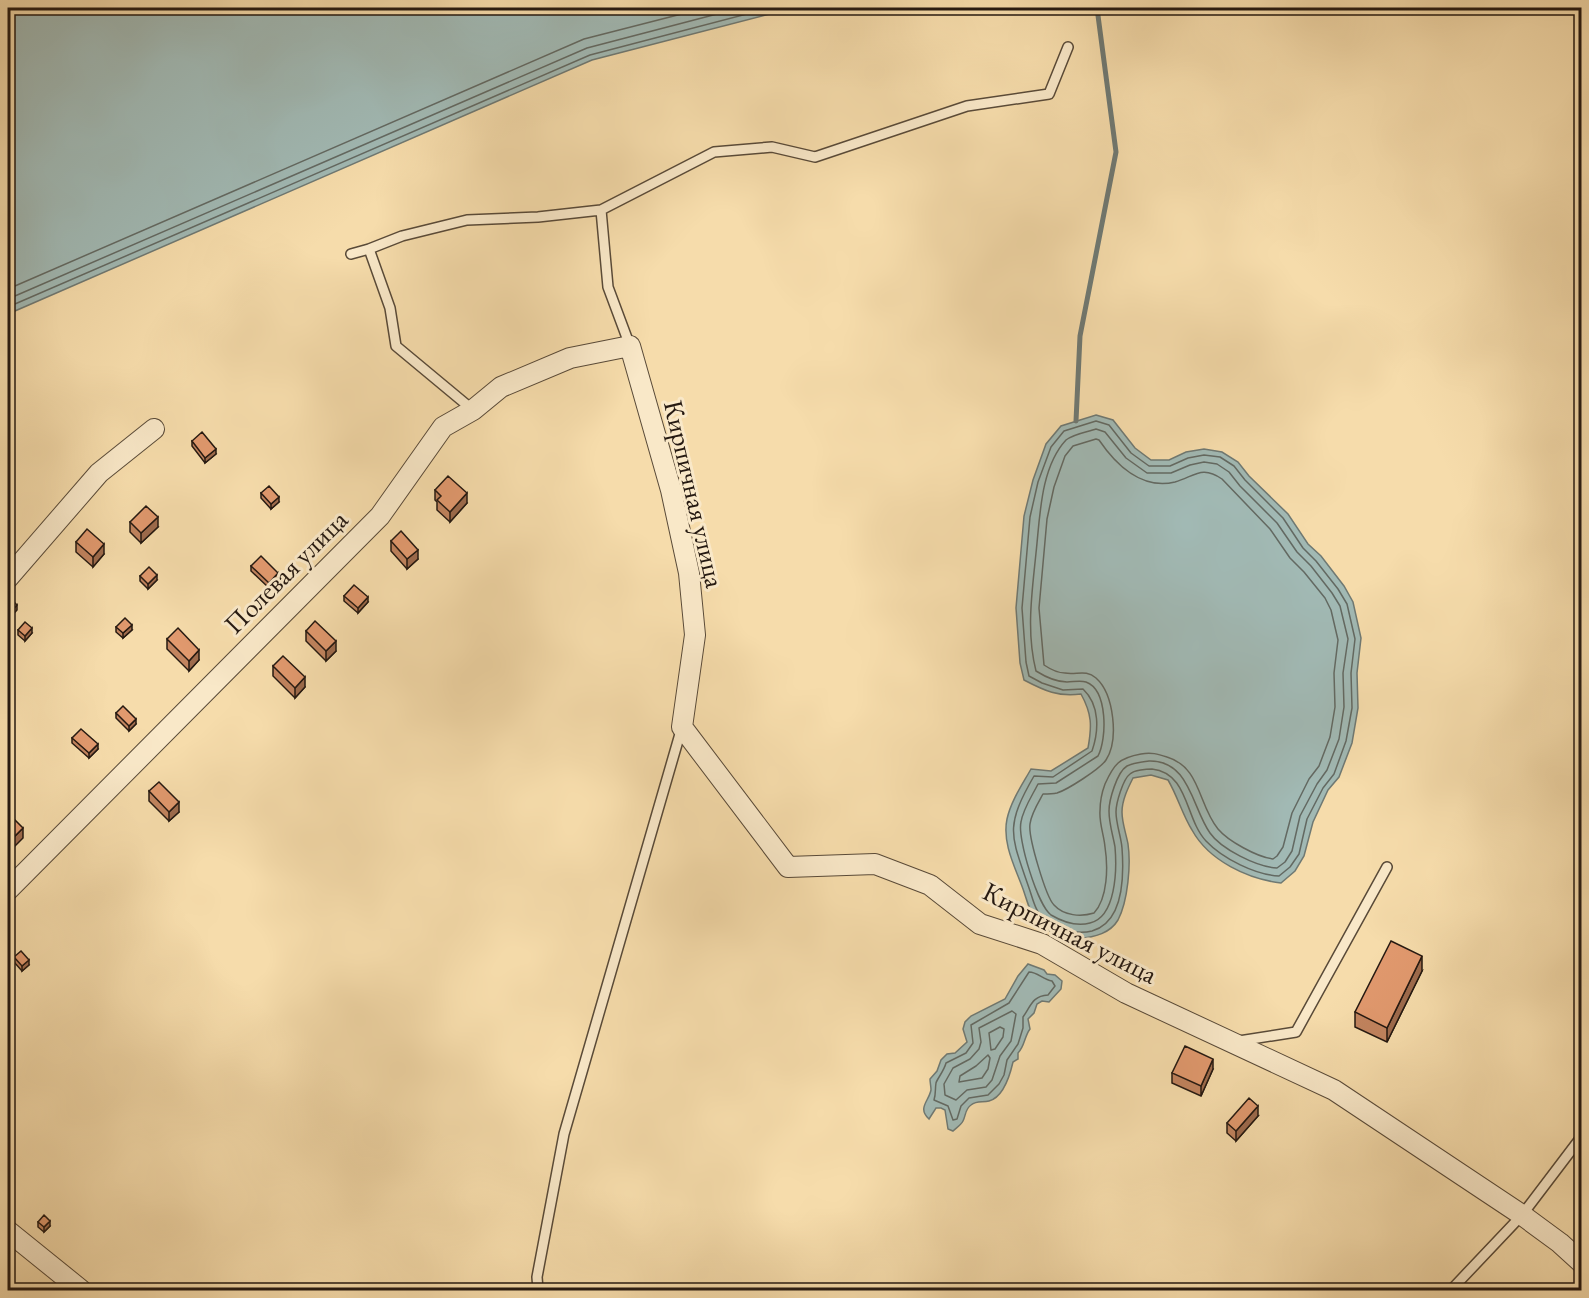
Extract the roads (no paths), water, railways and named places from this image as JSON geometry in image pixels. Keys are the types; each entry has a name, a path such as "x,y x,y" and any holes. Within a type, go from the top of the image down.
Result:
{"street":[{"name":"Полевая улица","path":"8,890 380,516 443,427 473,410 501,387 570,358 630,346"},
{"name":"Кирпичная улица","path":"630,346 671,490 690,573 695,635 682,727 788,867 875,864 930,885 980,924 1041,945 1125,993 1334,1090 1522,1215 1560,1243 1581,1263"},
{"path":"8,578 99,473 154,429"},
{"path":"8,1231 81,1290"}],"lane":[{"path":"351,254 402,236 466,220 538,217 601,210 714,152 772,147 814,157 967,106 1049,94 1068,47"},
{"path":"601,210 608,287 630,346"},
{"path":"369,249 390,308 396,346 473,410"},
{"path":"538,1290 537,1277 564,1134 682,727"},
{"path":"1233,1042 1296,1032 1387,867"},
{"path":"1451,1290 1522,1215 1581,1136"}],"water":[{"path":"8,8 793,8 592,60 8,314"},
{"path":"1096,415 1113,420 1135,448 1151,460 1169,460 1186,452 1204,449 1222,452 1238,462 1288,514 1308,544 1321,556 1344,586 1353,602 1361,638 1357,673 1358,708 1352,743 1339,777 1328,790 1313,822 1304,856 1295,871 1281,883 1268,881 1230,867 1208,851 1199,841 1168,780 1151,775 1133,778 1122,808 1129,862 1128,882 1121,912 1118,920 1102,934 1079,938 1056,934 1046,929 1035,918 1010,855 1006,828 1011,806 1031,769 1051,771 1088,748 1090,720 1081,694 1065,695 1052,692 1024,680 1020,663 1016,608 1024,516 1033,480 1046,444 1061,426"},
{"path":"1028,964 1044,970 1047,974 1055,975 1062,981 1061,989 1049,1002 1042,1001 1037,1004 1034,1013 1028,1019 1030,1029 1018,1053 1018,1059 1013,1062 1008,1079 999,1095 987,1102 975,1103 969,1107 962,1122 953,1131 948,1129 945,1110 941,1108 936,1108 929,1119 924,1108 931,1090 930,1079 947,1054 955,1053 967,1042 963,1029 965,1022 971,1016 1005,999"}],"waterway":[{"path":"1076,421 1080,336 1116,152 1097,8"}]}
